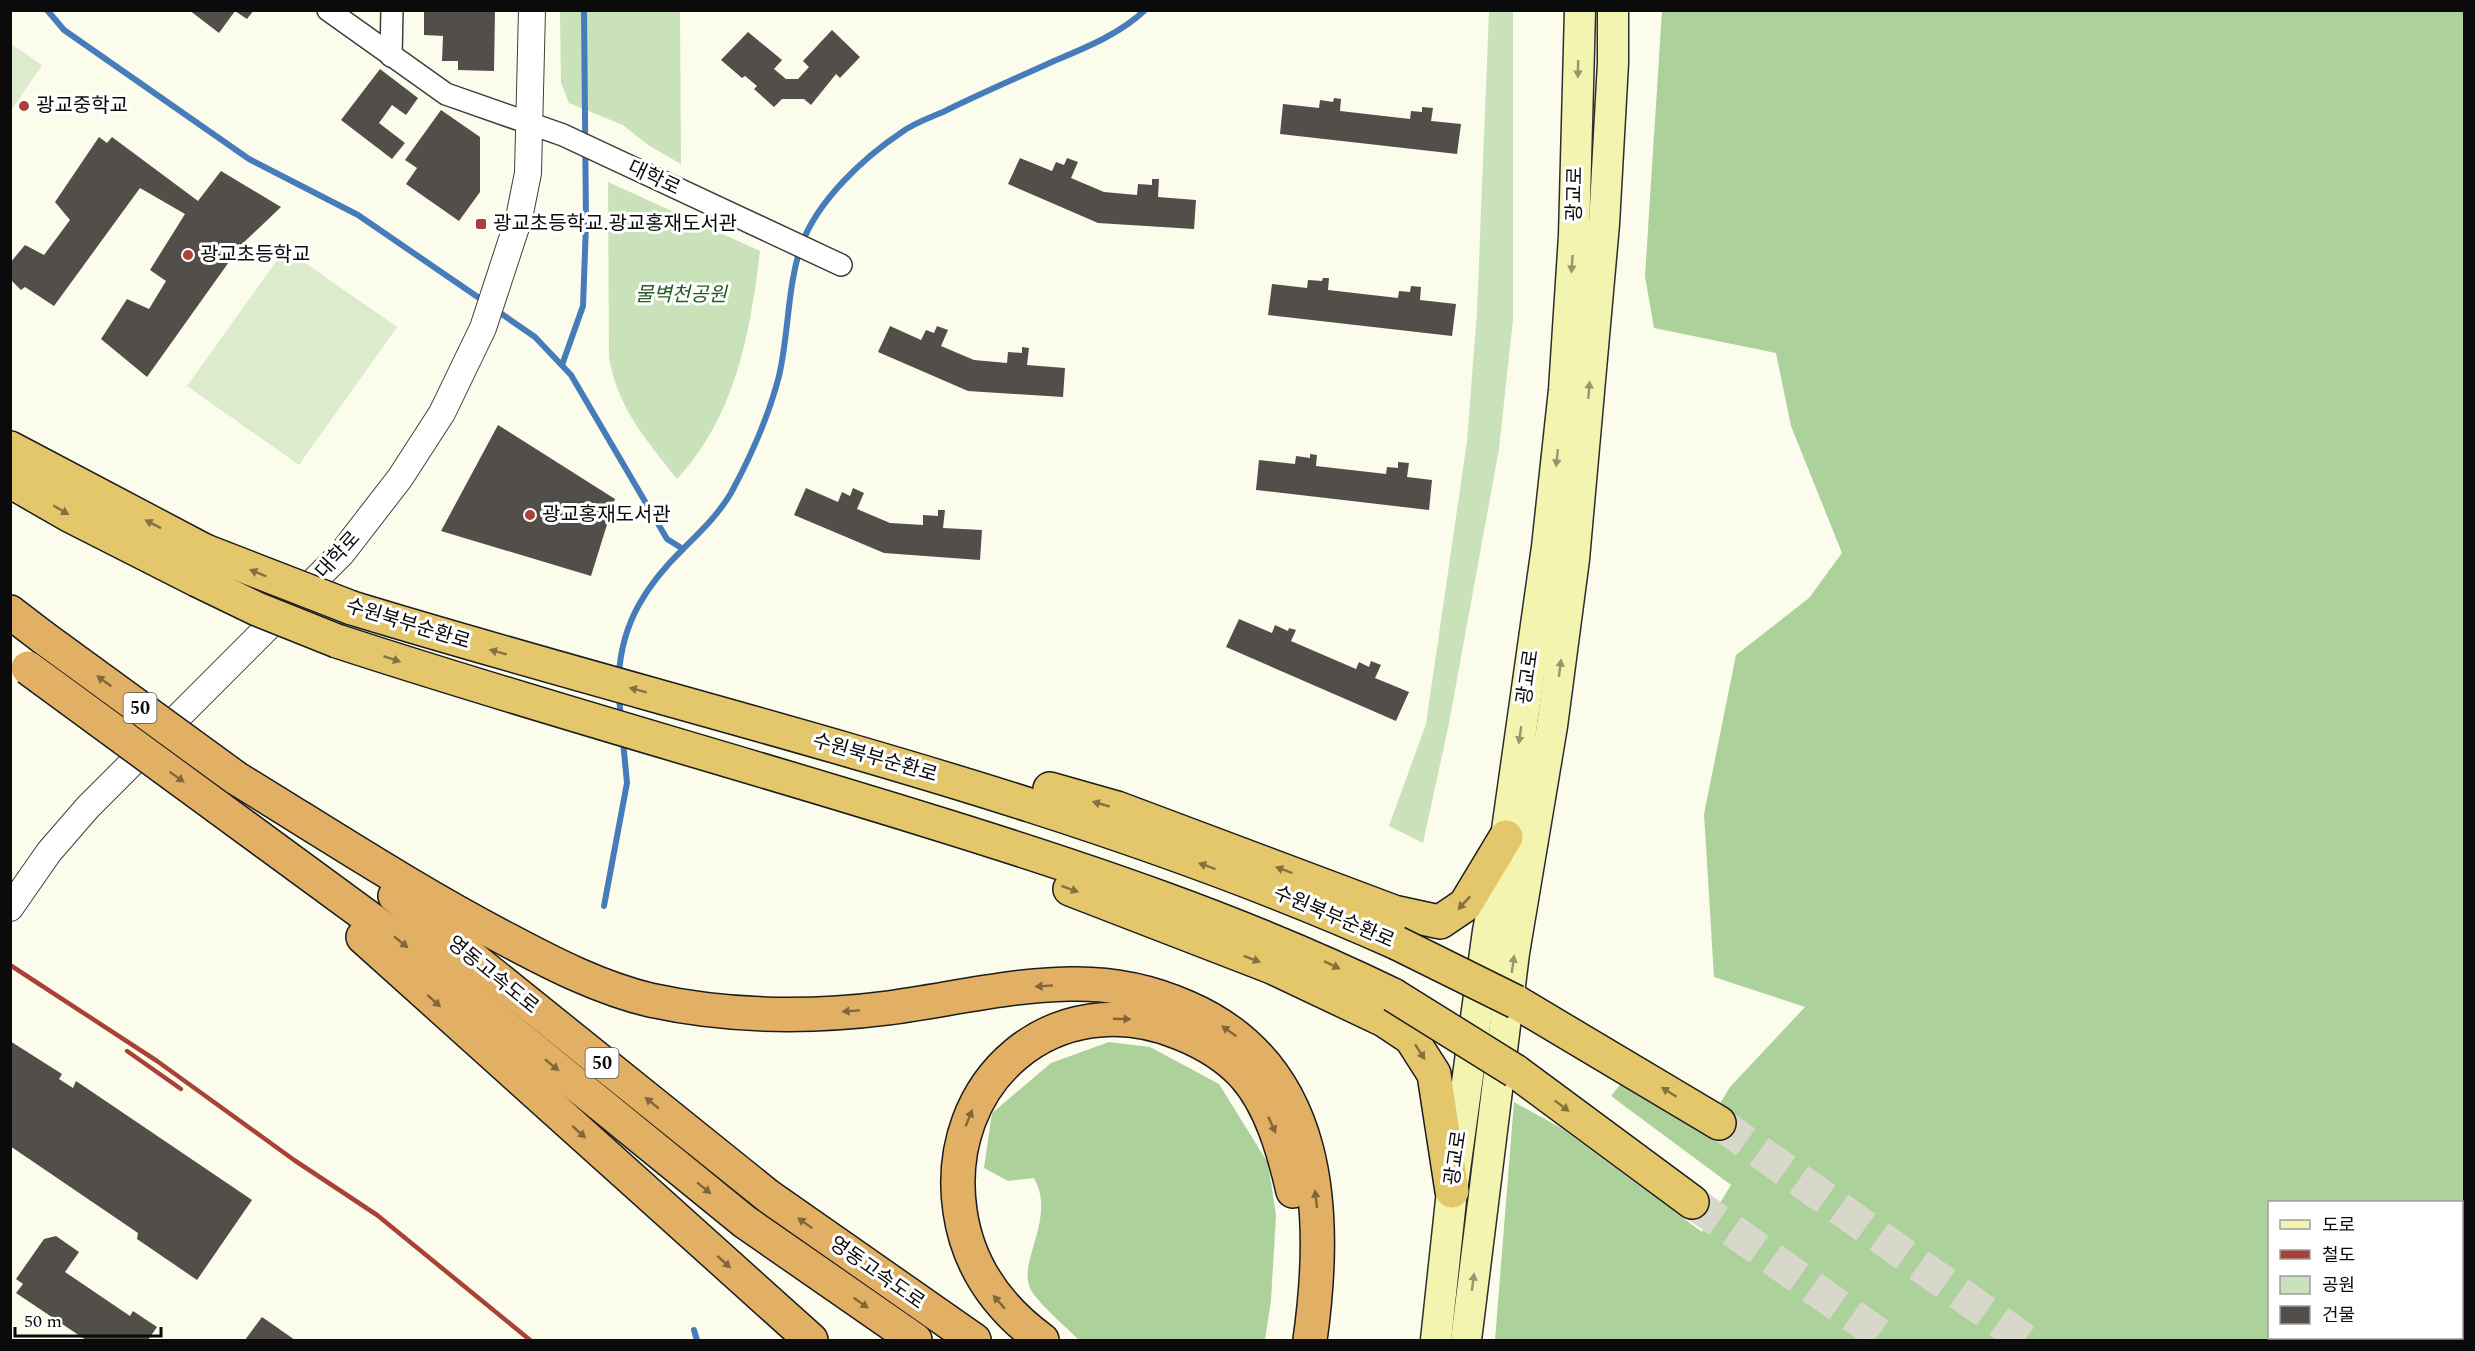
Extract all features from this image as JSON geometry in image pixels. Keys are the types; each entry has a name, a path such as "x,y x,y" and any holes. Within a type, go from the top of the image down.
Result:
{"highway":[{"name":"수원북부순환로","path":"10,448 201,566 257,609 337,641 566,713 700,750 1018,848 1202,911 1320,959 1393,995 1515,1071 1692,1202"},
{"name":"수원북부순환로","path":"10,481 69,515 201,566 1026,802 1205,865 1325,911 1397,943 1516,1002 1719,1123"},
{"name":"영동고속도로","path":"10,612 385,888 768,1196 974,1341"},
{"name":"영동고속도로","path":"19,662 395,937 745,1222 915,1341"},
{"path":"695,706 941,758 1117,808 1394,912 1440,922 1465,905 1506,837"},
{"path":"700,750 1272,967 1384,1020 1411,1038 1434,1074 1452,1191"},
{"path":"236,778 484,928 555,964 599,983 647,999 722,1011 792,1015 885,1008 1020,987 1071,984 1140,991 1172,1000 1212,1019 1253,1049 1266,1065 1285,1095 1300,1130 1314,1183 1318,1224 1317,1281 1310,1341"},
{"path":"219,808 811,1341"},
{"path":"1042,1341 1001,1305 988,1288 967,1246 957,1181 961,1139 977,1100 989,1082 1018,1053 1046,1034 1067,1026 1110,1019 1152,1023 1209,1045 1235,1066 1257,1095 1287,1164 1295,1207 1297,1270 1289,1341"}],"main road":[{"name":"광교로","path":"1436,1341 1452,1191 1488,931 1506,837 1547,547 1564,390 1574,236 1580,10"},
{"name":"광교로","path":"1466,1341 1514,953 1552,726 1574,559 1604,224 1613,63 1613,10"}],"street":[{"path":"328,10 446,94 532,123"},
{"path":"391,56 392,10"},
{"name":"대학로","path":"10,909 49,852 88,807 355,538 428,436 455,390 483,328 504,265 528,173 532,123 532,10"},
{"name":"대학로","path":"532,123 563,135 841,265"}],"green space":[{"path":"560,11 680,11 681,164 648,145 623,125 569,103 561,83"},
{"path":"1489,11 1513,11 1513,319 1499,449 1449,723 1423,843 1389,826 1426,724 1467,441 1477,312"},
{"path":"1662,11 2464,11 2464,1340 1495,1340 1514,1102 1561,1128 1702,1232 1731,1185 1611,1096 1627,1076 1703,1132 1730,1087 1805,1007 1714,977 1704,814 1736,655 1809,598 1842,553 1791,426 1776,353 1654,328 1645,276"},
{"path":"11,44 42,65 11,111"},
{"name":"물벽천공원","path":"608,182 760,251 745,343 727,401 697,454 677,479 634,422 613,375 609,357"},
{"path":"285,249 397,327 299,465 187,386"},
{"path":"1109,1042 1150,1047 1219,1084 1268,1163 1276,1215 1271,1300 1265,1340 1079,1340 1031,1290 1028,1267 1039,1224 1040,1193 1034,1178 1008,1181 984,1168 992,1113 1051,1063"},
{"path":"2463,1239 2464,1239 2463,1323"}],"building":[{"path":"189,10 254,10 247,19 235,11 219,33"},
{"path":"424,10 495,10 494,71 458,70 458,61 442,61 443,36 424,35"},
{"path":"832,30 860,57 840,78 836,74 811,105 804,99 782,99 774,107 754,89 757,86 745,76 742,78 721,60 748,32 782,60 774,69 786,79 798,79 809,67 803,61"},
{"path":"380,69 418,98 406,115 392,105 379,123 405,143 392,159 341,120"},
{"path":"1334,98 1341,99 1340,111 1410,119 1411,111 1422,112 1422,107 1433,108 1431,121 1461,124 1457,154 1280,134 1283,104 1319,108 1320,100 1333,102"},
{"path":"441,110 480,137 480,192 459,221 406,184 417,168 405,160"},
{"name":"광교초등학교","path":"99,137 107,143 112,137 198,201 221,171 281,207 241,245 147,377 101,339 127,299 149,309 166,281 150,270 185,214 140,188 54,306 25,287 21,290 10,279 10,263 25,245 44,255 70,220 55,202"},
{"path":"1020,158 1052,171 1056,162 1064,165 1067,158 1078,162 1071,178 1104,192 1137,195 1138,184 1152,185 1152,179 1159,179 1158,197 1196,200 1194,229 1098,223 1008,184"},
{"path":"1323,278 1329,278 1328,290 1398,298 1399,291 1410,292 1411,286 1421,287 1420,300 1456,304 1452,336 1268,315 1272,284 1307,288 1308,280 1322,281"},
{"path":"890,326 921,340 926,330 934,333 937,326 948,330 941,346 974,360 1007,363 1008,352 1022,353 1022,347 1029,348 1027,365 1065,368 1063,397 968,391 878,352"},
{"name":"광교홍재도서관","path":"498,425 615,499 591,576 441,531"},
{"path":"1310,454 1317,455 1316,466 1386,474 1387,467 1398,468 1398,462 1409,463 1407,477 1432,480 1429,510 1256,490 1259,460 1295,464 1296,456 1310,458"},
{"path":"806,488 838,502 842,492 850,496 853,488 864,493 857,509 890,523 923,525 923,515 938,516 938,510 945,510 943,528 982,530 980,560 884,553 794,515"},
{"path":"1239,619 1272,633 1275,625 1288,631 1289,628 1296,630 1291,641 1356,669 1359,662 1369,667 1371,661 1381,665 1375,678 1409,692 1396,721 1226,647"},
{"path":"10,1041 62,1074 59,1079 73,1088 76,1081 252,1200 197,1280 137,1239 138,1233 10,1146"},
{"path":"56,1236 79,1252 65,1272 130,1316 133,1311 157,1327 148,1340 86,1340 16,1293 23,1284 16,1279 44,1239"},
{"path":"262,1317 295,1340 245,1340"}],"waterway":[{"path":"47,10 64,30 249,159 358,215 485,302"},
{"path":"562,365 583,306 586,224 584,10"},
{"path":"619,674 625,637 639,605 659,576 721,508 752,451 779,376 796,262 808,229 830,197 872,154 907,129 1102,40 1145,10"},
{"path":"496,310 535,337 571,375 667,539 683,549"},
{"path":"619,696 621,719"},
{"path":"604,906 627,783 623,741"},
{"path":"694,1330 697,1340"}],"tunnel":[{"path":"1719,1123 2025,1340"},
{"path":"1692,1202 1887,1340"}],"railway":[{"path":"10,965 157,1061 294,1160 377,1215 530,1340"},
{"path":"127,1051 181,1089"}],"place":[{"name":"광교중학교","path":"24,106"},
{"name":"광교초등학교.광교홍재도서관","path":"481,224"},
{"name":"광교초등학교","path":"188,255"},
{"name":"광교홍재도서관","path":"530,515"}]}
